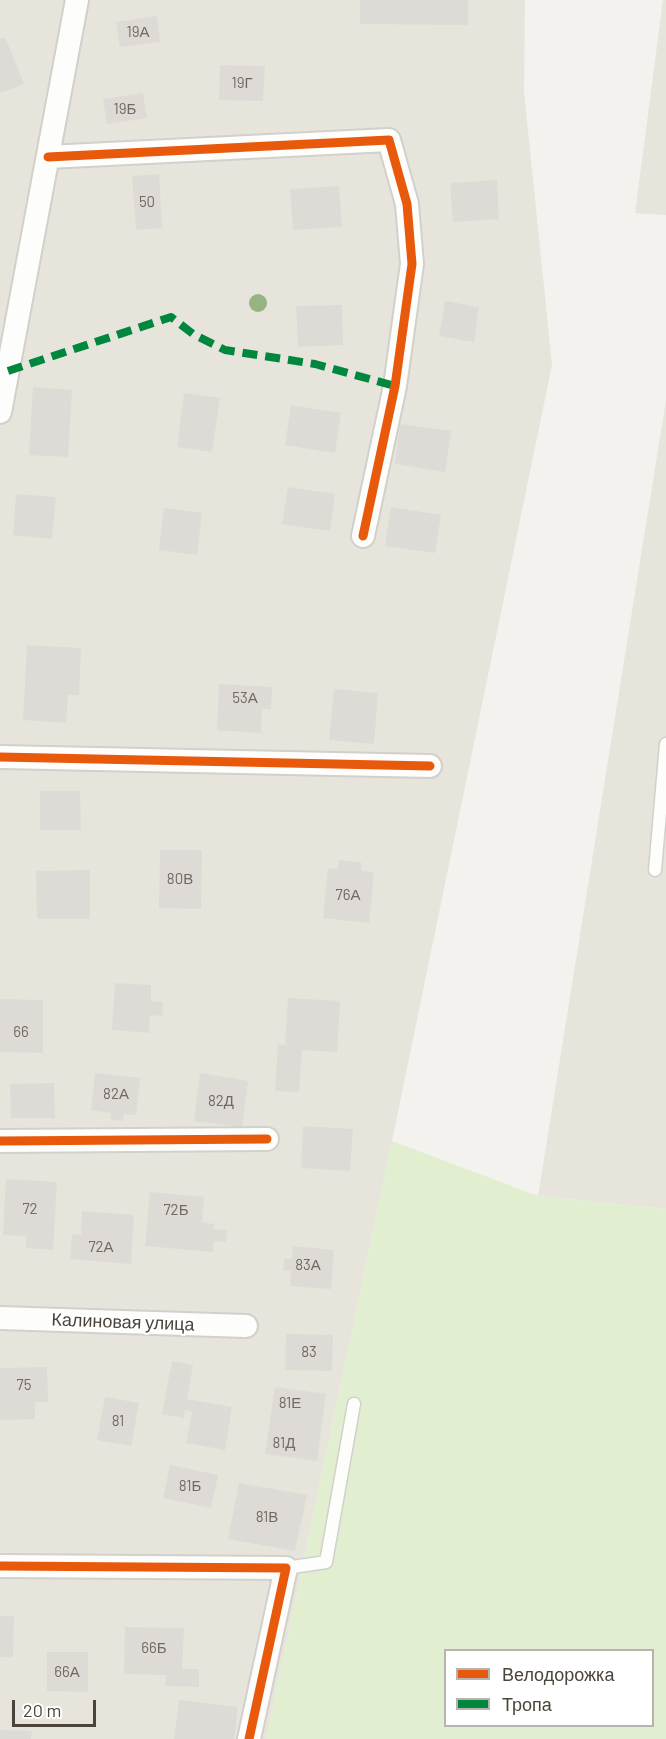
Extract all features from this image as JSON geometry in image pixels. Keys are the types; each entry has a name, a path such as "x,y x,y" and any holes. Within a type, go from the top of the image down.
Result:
{"street":[{"path":"0,412 2,391 77,0"},
{"path":"48,157 389,140 407,204 412,264 395,386 363,536"},
{"path":"0,757 430,766"},
{"path":"0,1141 267,1139"},
{"name":"Калиновая улица","path":"0,1318 246,1326"},
{"path":"0,1566 286,1568 249,1739"}],"lane":[{"path":"655,870 666,744"},
{"path":"286,1568 326,1562 354,1404"}],"shaded area":[{"path":"0,0 525,0 524,91 552,365 266,1739 0,1739"},
{"path":"663,0 666,0 666,215 635,213"},
{"path":"666,400 666,1209 538,1196"}],"green space":[{"path":"392,1141 538,1196 666,1209 666,1739 266,1739"}],"building":[{"path":"360,0 468,0 468,25 360,24"},
{"path":"157,16 160,42 120,47 116,22"},
{"path":"5,37 24,84 0,93 0,39"},
{"path":"220,65 265,66 263,101 219,100"},
{"path":"143,93 147,118 107,124 103,99"},
{"path":"159,174 162,228 136,230 132,176"},
{"path":"497,180 499,219 453,222 450,183"},
{"path":"339,186 342,227 293,230 290,189"},
{"path":"445,301 479,307 474,342 439,336"},
{"path":"342,305 343,345 298,347 296,306"},
{"path":"33,387 72,390 68,457 29,455"},
{"path":"184,393 220,398 212,452 177,447"},
{"path":"291,405 341,413 335,453 285,445"},
{"path":"400,424 451,431 445,472 395,464"},
{"path":"288,487 335,494 330,531 282,524"},
{"path":"16,494 56,497 52,539 13,535"},
{"path":"391,507 441,515 435,553 385,546"},
{"path":"164,508 202,513 197,555 159,550"},
{"path":"27,645 81,648 79,695 68,695 66,723 23,720"},
{"path":"219,684 272,687 271,709 262,709 261,733 217,730"},
{"path":"334,689 378,693 374,744 329,740"},
{"path":"40,791 80,791 81,830 40,830"},
{"path":"160,850 202,850 201,909 159,908"},
{"path":"339,860 362,863 361,871 374,872 369,923 323,918 328,868 338,869"},
{"path":"90,870 90,919 37,919 36,871"},
{"path":"115,983 151,985 151,1001 163,1002 162,1016 150,1015 149,1033 112,1030"},
{"path":"288,998 340,1001 337,1052 302,1050 299,1092 275,1091 278,1044 285,1045"},
{"path":"0,999 43,1000 43,1053 0,1052"},
{"path":"95,1073 140,1078 136,1115 124,1114 123,1121 111,1119 111,1113 91,1110"},
{"path":"200,1073 248,1081 242,1127 194,1121"},
{"path":"54,1083 55,1118 11,1118 10,1084"},
{"path":"303,1126 353,1129 350,1171 301,1168"},
{"path":"6,1179 57,1182 53,1250 26,1248 26,1236 3,1235"},
{"path":"150,1192 204,1197 202,1222 214,1224 213,1229 227,1230 226,1242 214,1241 213,1252 145,1246"},
{"path":"82,1211 134,1215 131,1264 70,1259 72,1234 81,1235"},
{"path":"293,1246 334,1250 331,1289 290,1286 291,1271 283,1270 284,1259 292,1259"},
{"path":"286,1334 333,1335 332,1371 285,1370"},
{"path":"172,1361 193,1365 187,1399 232,1407 225,1450 186,1443 192,1412 185,1410 184,1418 162,1414"},
{"path":"47,1367 48,1402 35,1402 35,1419 0,1420 0,1368"},
{"path":"275,1387 326,1394 317,1461 265,1454"},
{"path":"105,1397 139,1403 131,1446 97,1440"},
{"path":"170,1465 218,1475 211,1508 163,1498"},
{"path":"239,1483 307,1495 295,1551 228,1539"},
{"path":"0,1616 14,1616 13,1657 0,1657"},
{"path":"125,1627 184,1628 182,1669 199,1669 199,1687 165,1686 166,1675 124,1674"},
{"path":"47,1652 88,1652 88,1692 47,1691"},
{"path":"179,1700 238,1707 234,1739 174,1739"},
{"path":"0,1730 32,1731 31,1739 0,1739"}],"marked path":[{"path":"8,371 171,317 193,334 225,350 315,364 395,386"}],"cycle path":[{"path":"48,157 389,140 407,204 412,264 395,386 363,536"},
{"path":"0,757 430,766"},
{"path":"0,1141 267,1139"},
{"path":"0,1566 286,1568 249,1739"}]}
